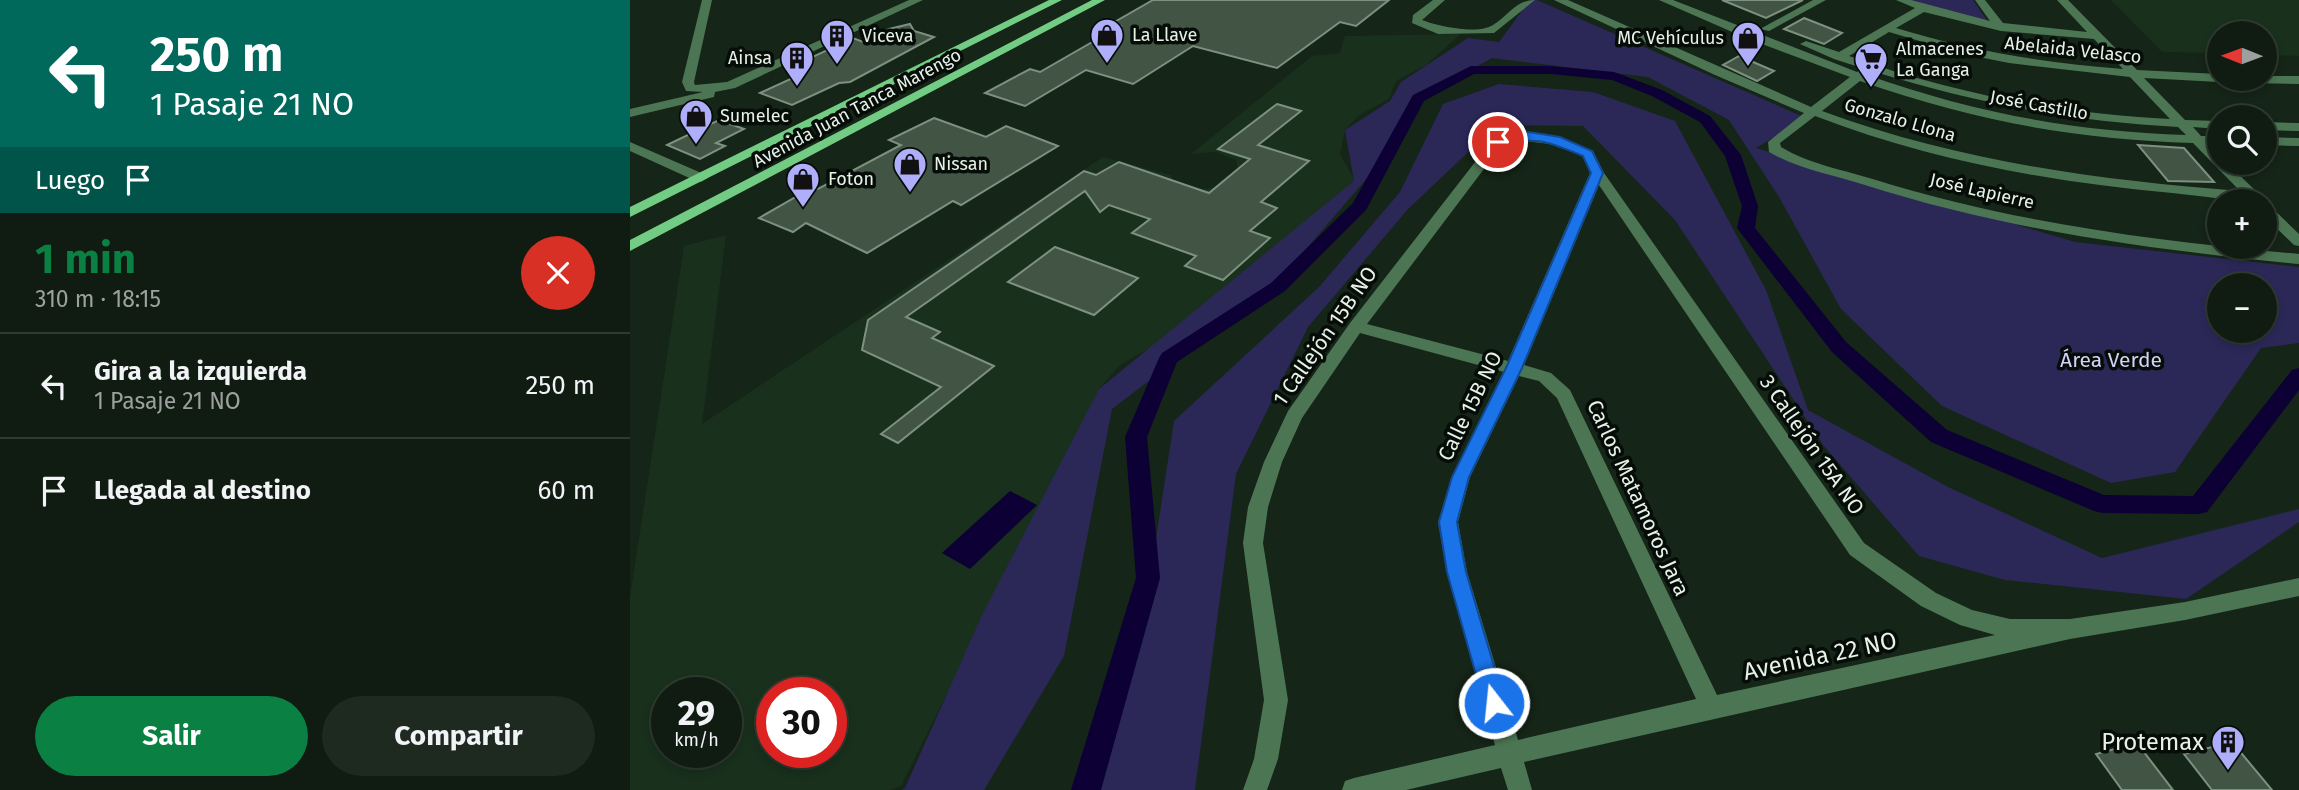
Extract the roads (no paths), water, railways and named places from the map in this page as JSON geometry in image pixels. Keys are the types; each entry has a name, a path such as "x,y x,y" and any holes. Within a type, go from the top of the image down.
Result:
{"main road":[{"path":"1049,1 1078,5"},
{"name":"Avenida Juan Tanca Marengo","path":"630,213 1049,1"},
{"name":"Avenida Juan Tanca Marengo","path":"630,246 1078,5 1096,2"}],"street":[{"path":"707,0 688,82 690,88 722,87"},
{"path":"630,113 703,97 918,0"},
{"path":"1440,0 1417,17 1416,21 1438,31 1452,32 1494,30 1530,0"},
{"name":"Gonzalo Llona","path":"1559,0 1814,113 1905,143 2020,169 2145,188 2207,194"},
{"name":"José Castillo","path":"1664,0 1856,77 1912,96 2016,122 2094,133 2207,139"},
{"path":"1680,7 1695,0"},
{"name":"José Castillo","path":"1695,0 1838,57 1943,90 2013,106 2088,117 2207,125"},
{"path":"1765,29 1821,0"},
{"path":"1901,0 2001,28 2094,36"},
{"path":"1980,0 2001,28"},
{"path":"2062,0 2207,150"},
{"path":"1838,57 1923,8"},
{"name":"Abelaida Velasco","path":"1886,28 1929,43 2001,60 2133,75 2207,78"},
{"name":"José Lapierre","path":"1869,68 1774,142 1774,149 1871,183 2010,219 2151,244 2299,259"},
{"path":"2277,80 2299,80"},
{"path":"2277,126 2299,127"},
{"name":"3 Callejón 15A NO","path":"1498,142 1523,135 1556,140 1588,154 1597,173 1857,549 1893,578 1932,601 1981,621 2011,629 2070,629"},
{"path":"2277,141 2299,142"},
{"name":"1 Callejón 15B NO","path":"1255,790 1266,759 1276,700 1253,543 1258,507 1273,462 1294,416 1356,327 1498,142"},
{"path":"630,146 701,178"},
{"name":"Calle 15B NO","path":"1520,790 1457,572 1448,522 1461,477 1514,368 1597,173"},
{"path":"2232,175 2246,189"},
{"path":"2277,221 2299,242"},
{"name":"Carlos Matamoros Jara","path":"1356,327 1545,377 1564,394 1711,707"},
{"name":"Avenida 22 NO","path":"1354,790 1711,707 2070,629 2185,611 2299,587"}],"waterway":[{"path":"1086,790 1148,578 1136,437 1169,358 1278,287 1360,206 1418,98 1471,70 1551,70 1614,76 1657,93 1705,119 1733,155 1750,206 1746,228 1839,347 1939,436 2102,504 2199,505 2299,375"}],"place":[{"name":"La Llave","path":"1107,65"},
{"name":"Viceva","path":"837,66"},
{"name":"MC Vehículus","path":"1748,68"},
{"name":"Ainsa","path":"797,88"},
{"name":"Almacenes La Ganga","path":"1871,89"},
{"name":"Sumelec","path":"696,146"},
{"name":"Nissan","path":"910,194"},
{"name":"Foton","path":"803,209"},
{"name":"Protemax","path":"2228,772"}],"park label":[{"name":"Área Verde","path":"2111,360"}]}
